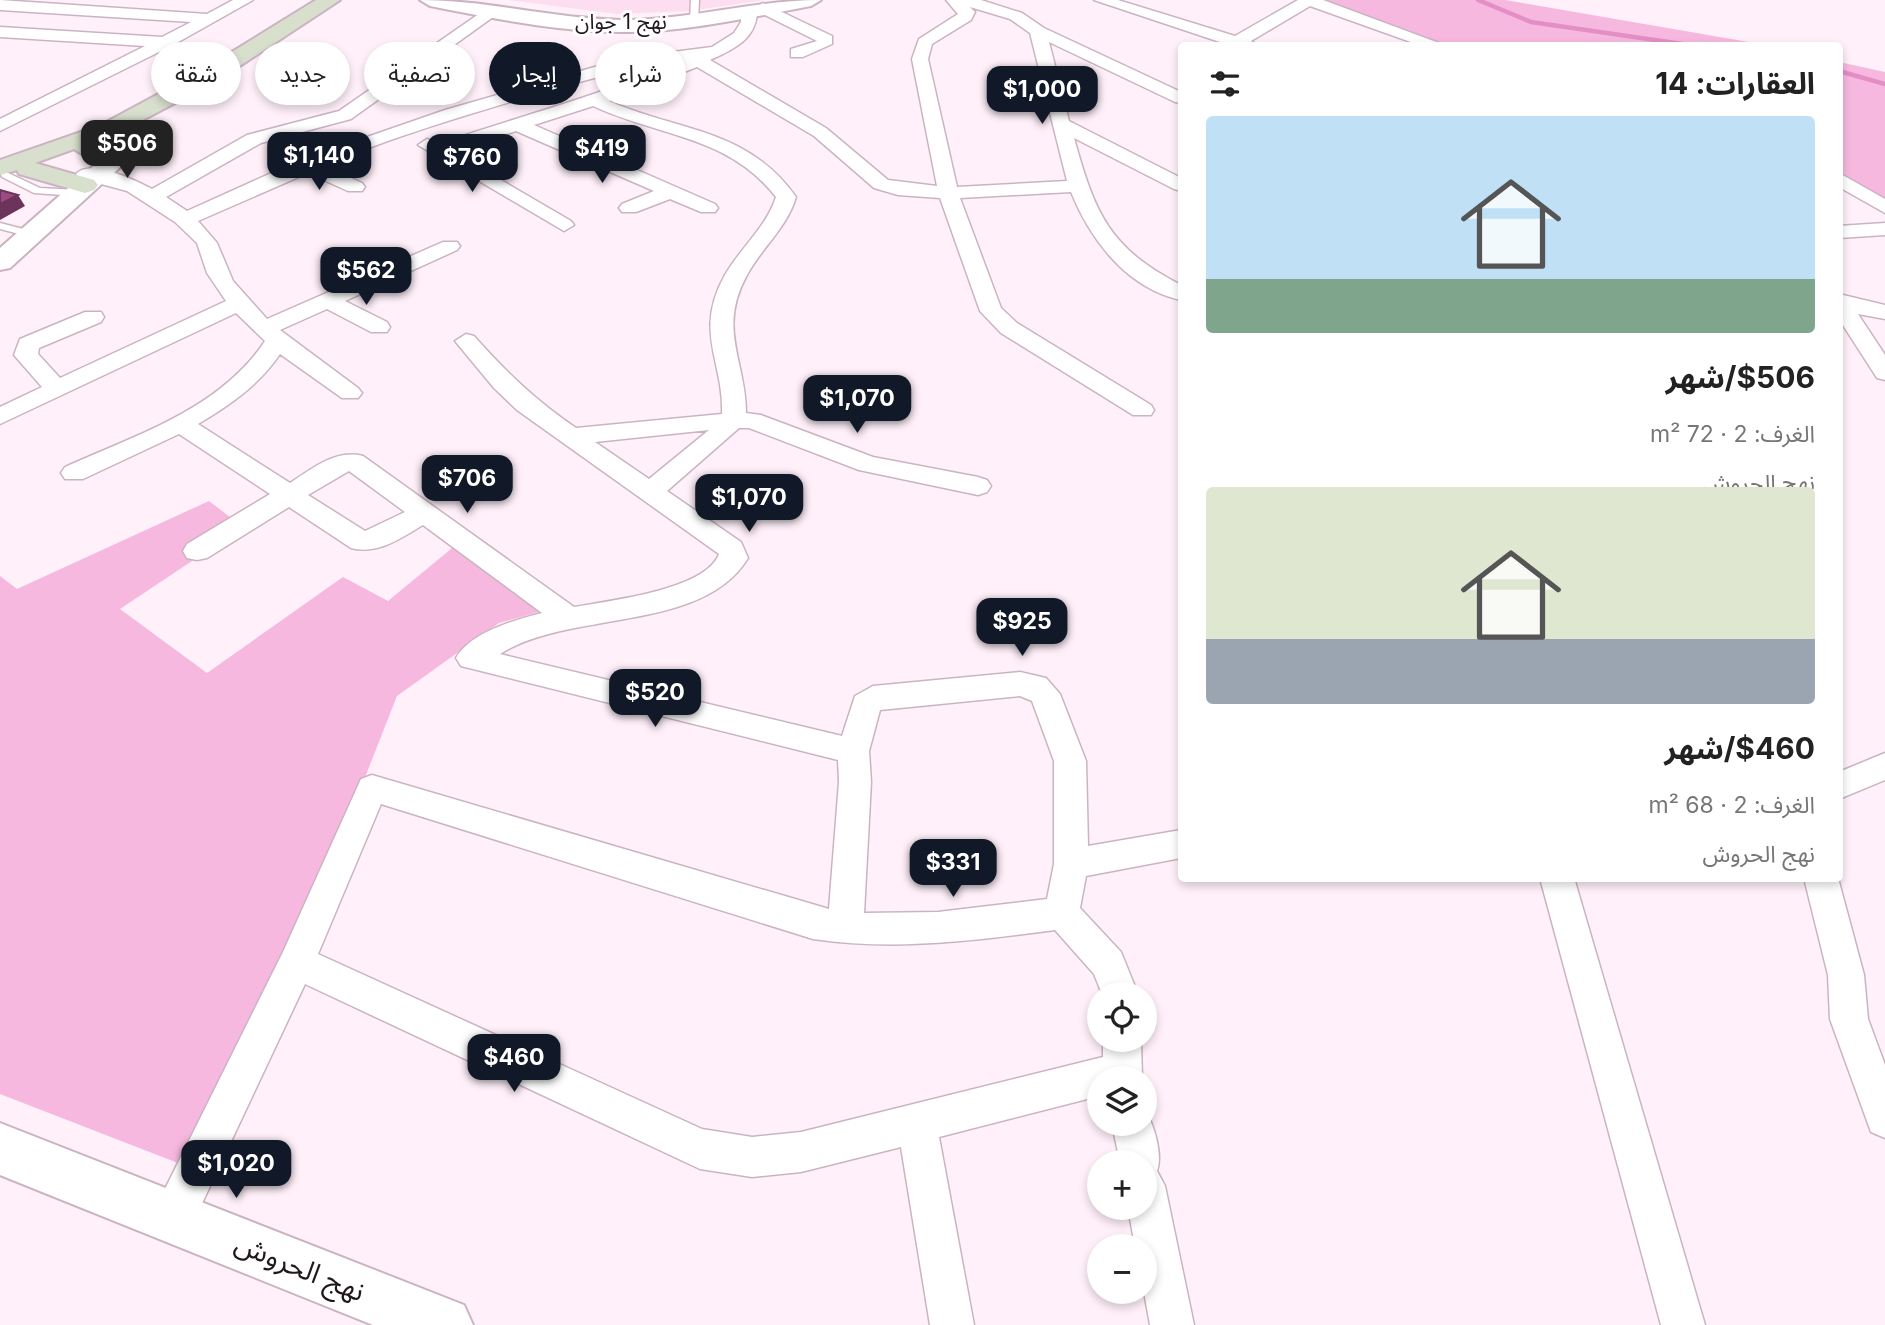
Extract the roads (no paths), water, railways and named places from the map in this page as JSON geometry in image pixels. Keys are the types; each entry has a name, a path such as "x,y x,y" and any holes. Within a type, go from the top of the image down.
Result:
{"main road":[{"path":"14,176 92,163 209,76 330,0"},
{"path":"14,176 92,163 133,128 137,140 351,0"}],"street":[{"path":"0,32 168,42 245,0"},
{"name":"نهج 1 جوان","path":"430,0 492,12 594,25 657,25 695,10 756,10 811,0"},
{"path":"954,0 967,12 965,17 925,42 920,60 948,192 991,310 1009,328 1142,410"},
{"path":"965,0 1016,16 1038,31 1178,97"},
{"path":"1102,0 1241,42"},
{"path":"1245,42 1308,0 1427,42"},
{"path":"0,5 210,19"},
{"path":"686,64 705,56 744,32 756,10 826,39 824,44 797,53"},
{"path":"154,196 254,139 345,115 492,12"},
{"path":"1038,31 1054,104 1062,124 1077,186 1118,255 1178,292"},
{"path":"0,125 151,50"},
{"path":"186,219 305,165 398,131 626,63 705,56 820,132 881,184 893,188 948,192 1077,186"},
{"path":"438,151 514,123 595,102"},
{"path":"602,105 618,114 730,145 773,175 786,197 776,222 744,260 731,285 722,319 721,344 735,393 734,419 705,447 650,491"},
{"path":"514,123 667,193 708,208"},
{"path":"1062,124 1178,182"},
{"path":"398,131 438,151 564,225"},
{"path":"0,262 31,234 92,163 137,140"},
{"path":"92,163 154,196 186,219 206,240 214,265 240,303 270,335 350,393"},
{"path":"305,165 355,187"},
{"path":"1843,183 1885,207"},
{"path":"629,208 667,193"},
{"path":"1843,232 1885,229"},
{"path":"74,473 180,424 249,378 270,335 328,301 450,246"},
{"path":"328,301 379,327"},
{"path":"0,416 240,303"},
{"path":"1843,304 1885,312"},
{"path":"1843,308 1885,373"},
{"path":"57,389 26,355 25,350 28,344 93,317"},
{"path":"466,341 502,383 570,437 730,549 734,558 727,569 672,598 567,617 513,633 471,658 853,751"},
{"path":"570,437 734,419 769,425 868,464 978,486"},
{"path":"180,424 289,497 368,542 424,513"},
{"path":"197,551 341,463 354,462 567,617"},
{"path":"845,929 855,782 853,751 866,704 873,698 1020,684 1035,686 1045,694 1052,705 1070,761 1071,864 1062,913"},
{"path":"1843,784 1885,766"},
{"path":"174,1216 297,962 372,788 813,923 845,929 891,932 938,930 1062,913"},
{"path":"1071,864 1178,845"},
{"path":"1558,882 1683,1325"},
{"path":"1822,882 1846,975 1849,1019 1885,1118"},
{"path":"1062,913 1108,964 1115,982"},
{"path":"297,962 700,1149 752,1157 801,1152 917,1125 1122,1063"},
{"path":"917,1125 952,1325"},
{"name":"نهج الحروش","path":"0,1149 444,1325"},
{"path":"1151,1220 1172,1325"}],"lane":[{"path":"14,176 26,197"},
{"path":"0,226 31,234"}],"waterway":[{"path":"1478,0 1531,22 1668,42"},
{"path":"1843,72 1885,84"}]}
